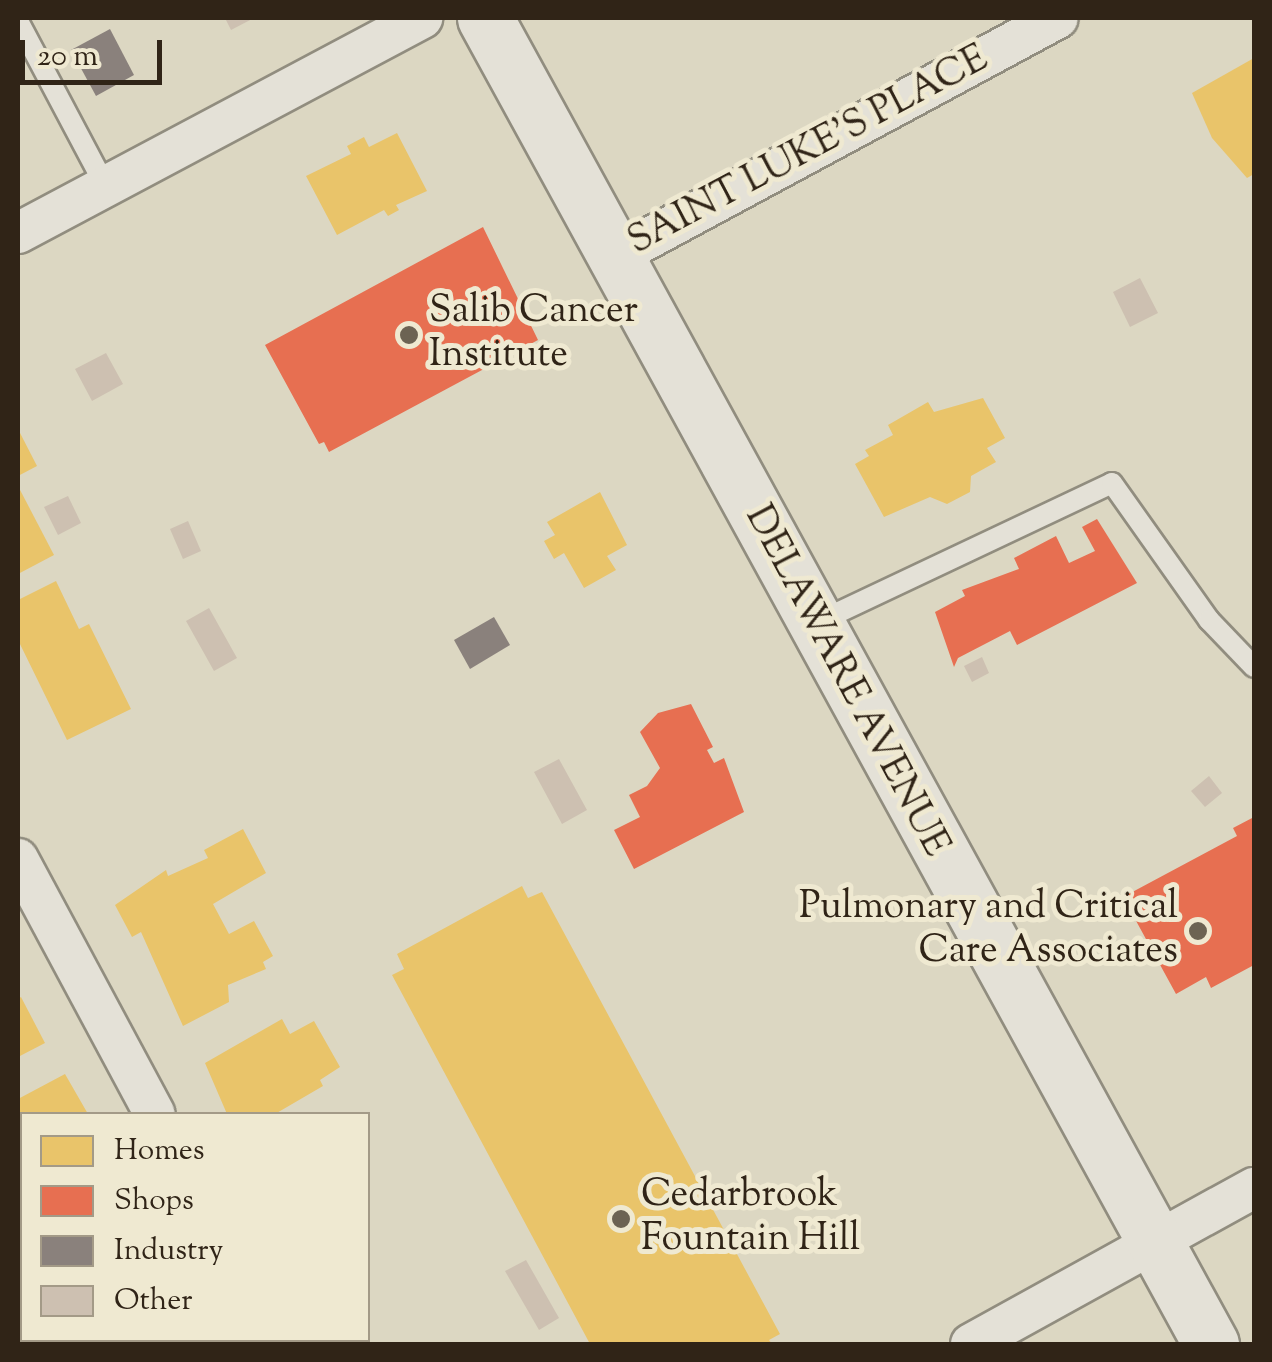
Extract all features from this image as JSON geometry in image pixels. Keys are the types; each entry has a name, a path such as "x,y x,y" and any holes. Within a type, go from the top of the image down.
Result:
{"main road":[{"name":"DELAWARE AVENUE","path":"484,18 612,258 1211,1344"}],"street":[{"path":"18,233 422,18"},
{"name":"SAINT LUKE'S PLACE","path":"612,258 1058,18"},
{"path":"18,859 154,1112"},
{"path":"971,1344 1254,1188"}],"lane":[{"path":"18,21 105,185"},
{"path":"814,624 1112,483 1209,620 1254,667"}],"building: Homes":[{"path":"1254,58 1254,174 1247,178 1212,138 1192,93"},
{"path":"397,133 427,191 396,205 399,210 388,216 384,210 337,235 306,176 351,154 347,146 364,137 369,147"},
{"path":"983,398 1005,438 987,448 996,462 971,476 970,492 947,504 930,497 884,517 855,464 869,456 865,450 893,435 888,425 928,402 934,412"},
{"path":"18,429 37,466 18,476"},
{"path":"18,486 54,555 18,574"},
{"path":"600,492 627,545 607,556 616,570 584,588 564,553 554,559 544,541 555,535 547,522"},
{"path":"56,581 79,629 89,624 131,709 67,740 18,640 18,600"},
{"path":"243,829 266,873 213,904 229,934 254,921 273,956 263,962 266,969 228,985 229,1002 183,1026 141,932 132,937 115,905 166,870 168,876 208,858 204,850"},
{"name":"Cedarbrook Fountain Hill","path":"522,886 528,898 542,892 780,1334 769,1340 772,1344 590,1344 392,975 404,969 397,954"},
{"path":"21,997 45,1043 18,1057 18,999"},
{"path":"282,1019 290,1034 314,1021 340,1067 320,1080 323,1086 278,1112 226,1112 205,1063"},
{"path":"65,1074 87,1112 20,1112 18,1172 18,1099"}],"building: Shops":[{"name":"Salib Cancer Institute","path":"483,227 538,340 329,452 324,442 319,444 265,345"},
{"path":"1097,519 1137,583 1017,645 1010,631 958,658 954,667 935,612 965,596 962,590 1019,569 1014,558 1056,536 1069,563 1095,551 1082,527"},
{"path":"691,704 713,747 707,750 714,763 724,758 744,812 634,869 614,830 640,817 629,795 647,786 660,768 640,732 658,713"},
{"name":"Pulmonary and Critical Care Associates","path":"1254,817 1254,965 1211,988 1206,977 1176,994 1123,897 1237,836 1233,828"}],"building: Industry":[{"path":"110,29 134,75 96,96 71,50"},
{"path":"494,617 510,645 470,669 454,640"}],"building: Other":[{"path":"225,18 254,18 231,30"},
{"path":"1140,278 1158,313 1130,327 1113,292"},
{"path":"106,353 123,384 92,401 75,369"},
{"path":"68,496 81,523 58,535 44,507"},
{"path":"188,521 201,551 183,559 170,529"},
{"path":"209,608 237,658 214,671 186,621"},
{"path":"982,657 989,673 972,682 964,666"},
{"path":"559,759 587,810 562,824 534,772"},
{"path":"1209,776 1222,793 1205,807 1191,791"},
{"path":"526,1260 559,1318 539,1330 505,1271"}],"place":[{"name":"Salib Cancer Institute","path":"409,335"},
{"name":"Pulmonary and Critical Care Associates","path":"1198,931"},
{"name":"Cedarbrook Fountain Hill","path":"621,1219"}]}
